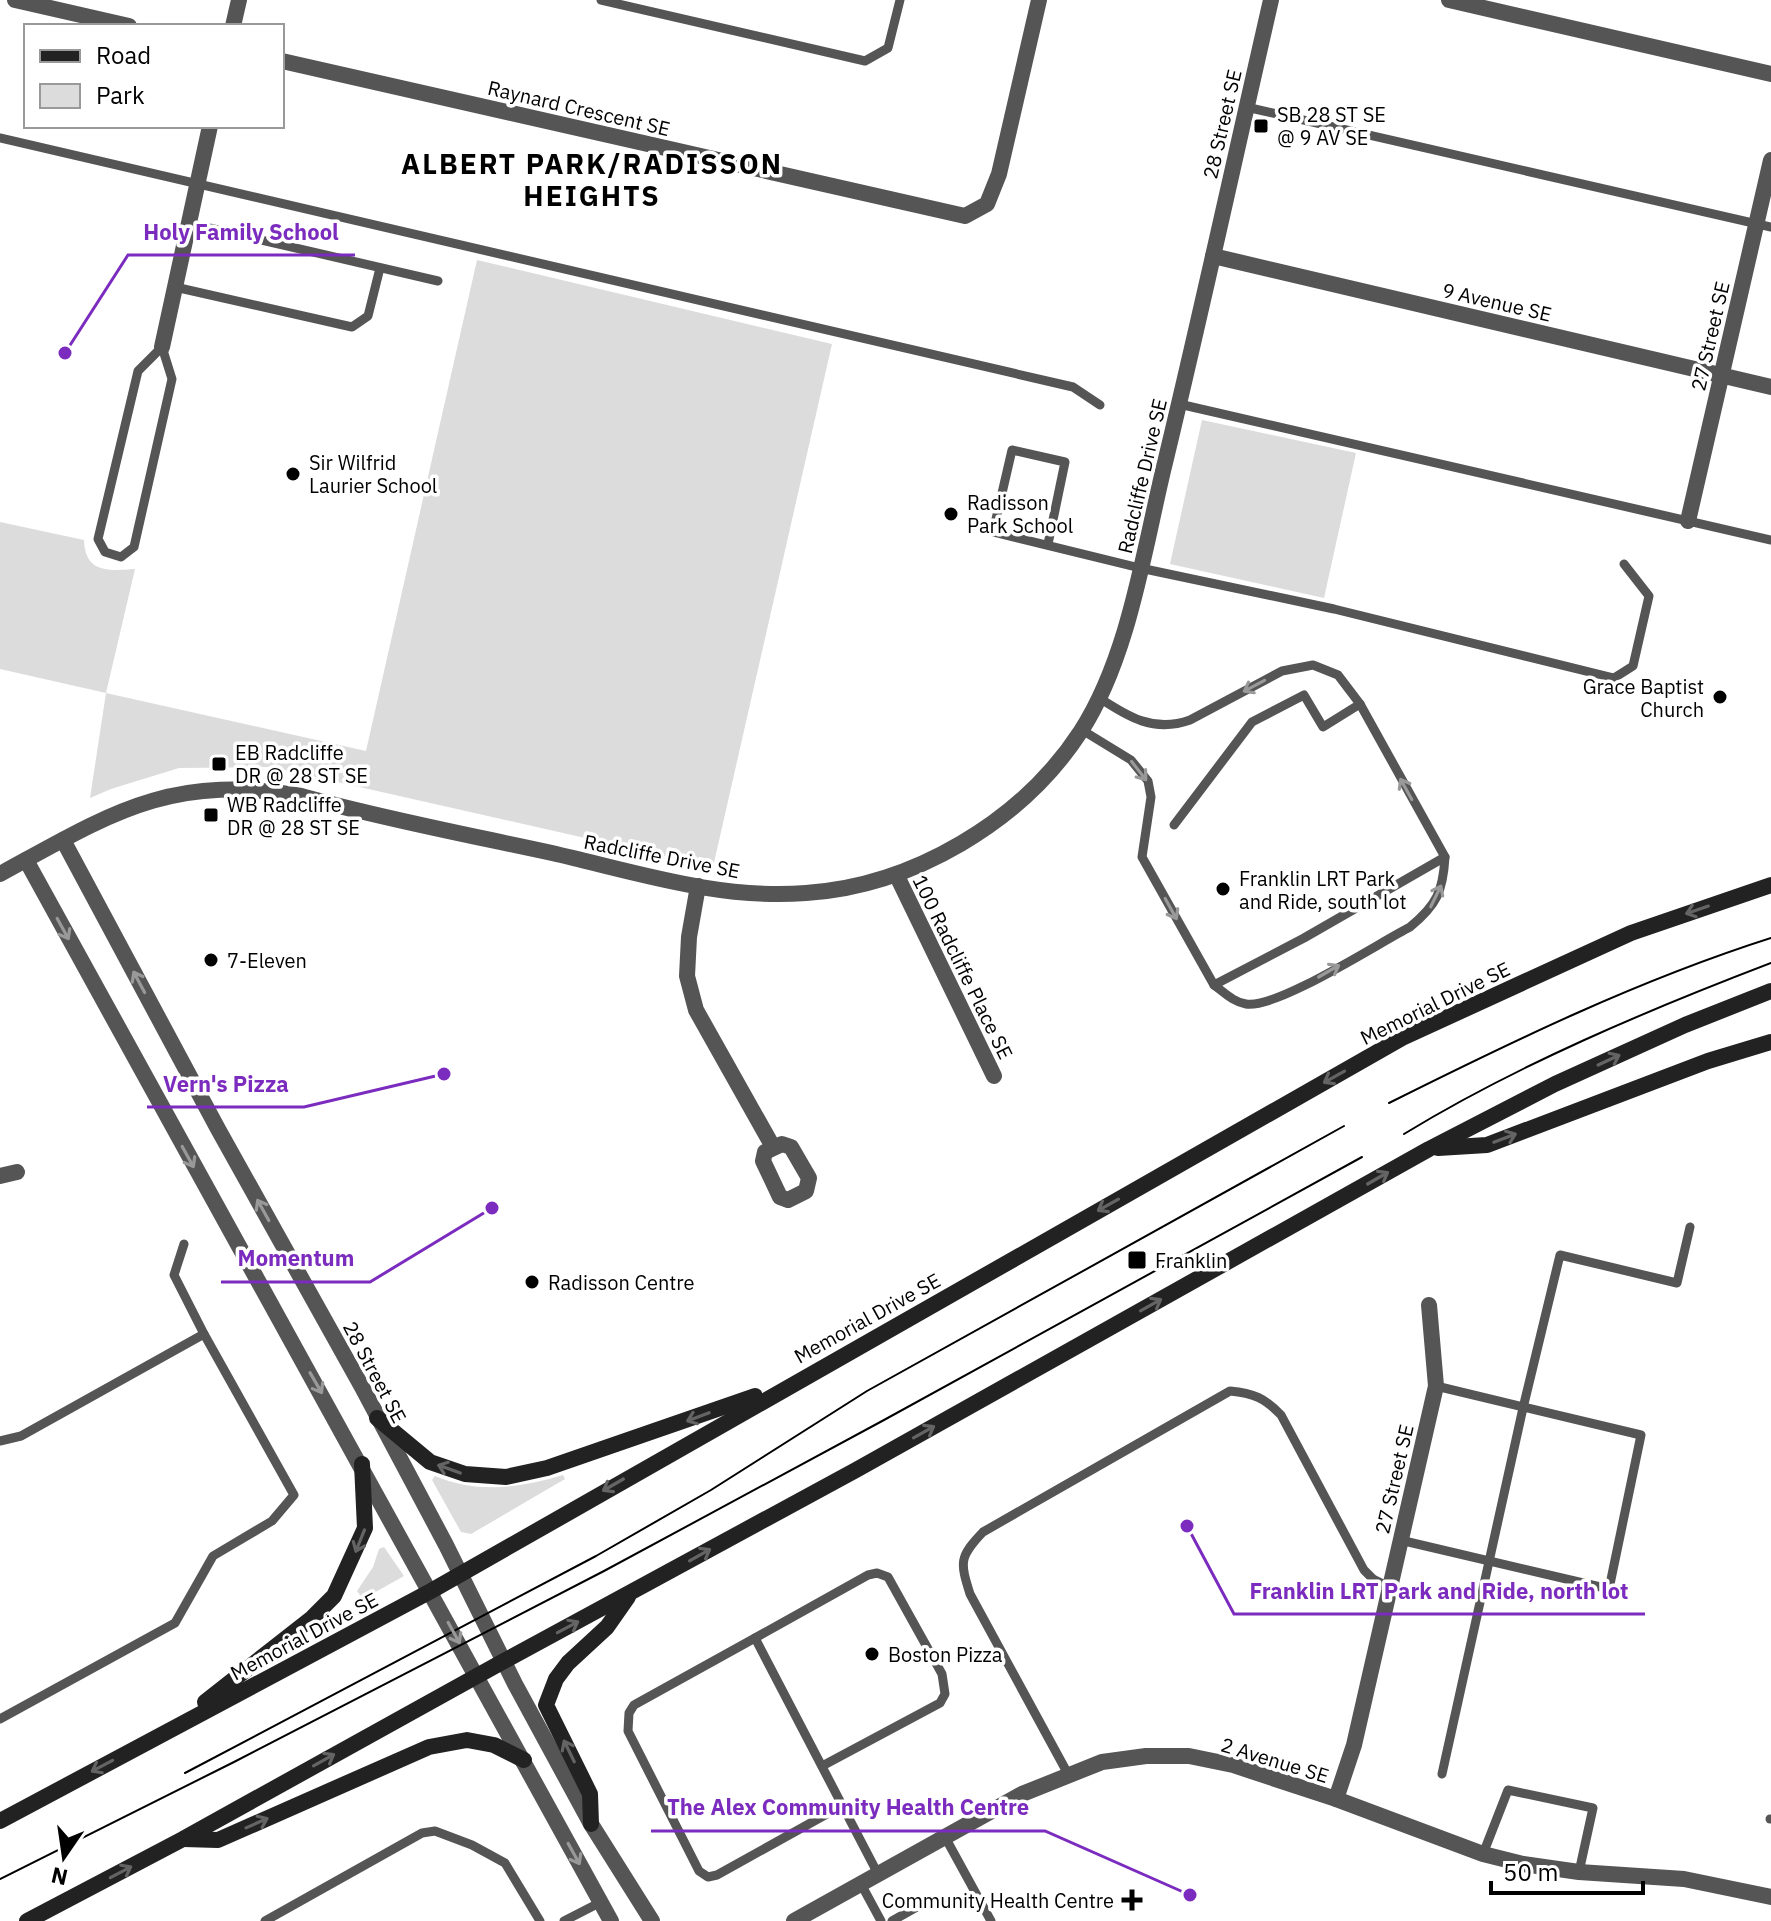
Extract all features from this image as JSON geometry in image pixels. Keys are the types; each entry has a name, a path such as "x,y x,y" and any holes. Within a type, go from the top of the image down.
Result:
{"main road":[{"name":"Memorial Drive SE","path":"0,1821 431,1591 772,1394 1402,1038 1631,933 1771,885"},
{"path":"27,1921 632,1593 1429,1149 1555,1084 1771,991"},
{"path":"1429,1149 1487,1145 1708,1061 1771,1042"},
{"path":"377,1418 430,1462 465,1474 506,1477 547,1468 661,1431 748,1397 772,1394"},
{"path":"170,1729 312,1618 334,1596 365,1528 362,1464"},
{"path":"591,1824 590,1794 546,1705 556,1679 568,1663 607,1627 632,1593"},
{"path":"183,1839 218,1840 429,1747 467,1740 494,1745 524,1760"}],"street":[{"path":"15,0 120,24"},
{"path":"233,24 239,0"},
{"name":"Raynard Crescent SE","path":"284,61 965,216 987,204 999,174 1039,0"},
{"name":"28 Street SE","path":"1213,256 1271,0"},
{"path":"1449,0 1771,74"},
{"path":"162,347 210,128"},
{"name":"27 Street SE","path":"1688,521 1722,375 1763,226 1771,160"},
{"name":"9 Avenue SE","path":"1213,256 1771,387"},
{"name":"Radcliffe Drive SE","path":"0,874 113,813 144,802 191,791 245,789 301,796 698,886 768,894 804,894 897,876 962,842 1004,813 1045,775 1082,730 1127,624 1213,256"},
{"name":"28 Street SE","path":"63,840 377,1418 591,1824 652,1921"},
{"path":"26,860 183,1148 362,1464 611,1921"},
{"name":"100 Radcliffe Place SE","path":"897,876 994,1076"},
{"path":"698,886 689,937 687,976 696,1010 773,1147"},
{"path":"0,1176 17,1172"},
{"name":"27 Street SE","path":"1336,1799 1354,1745 1436,1386 1429,1305"},
{"name":"2 Avenue SE","path":"794,1921 1022,1794 1102,1762 1146,1756 1189,1756 1233,1765 1336,1799 1483,1854 1523,1864 1579,1872 1684,1879 1771,1897"}],"lane":[{"path":"601,0 865,61 888,48 900,0"},
{"path":"1246,107 1763,226"},
{"path":"0,138 1073,387 1100,405"},
{"path":"188,223 438,281"},
{"path":"175,287 352,327 368,316 380,268"},
{"path":"162,347 172,379 134,547 121,557 105,552 98,539 138,371 162,347"},
{"path":"1179,404 1771,540"},
{"path":"1048,544 1065,462 1012,450 993,532 1140,568 1334,609 1614,678 1633,666 1649,596 1624,564"},
{"path":"1082,730 1131,760 1148,781 1151,797 1142,857 1214,985 1232,999 1244,1004 1259,1004 1286,996 1410,927 1426,914 1438,897 1444,877 1445,857 1360,704 1338,675 1313,665 1282,671 1190,720 1174,725 1148,724 1128,717 1098,697"},
{"path":"1174,825 1252,722 1304,695 1323,727 1360,704"},
{"path":"1214,985 1304,938 1445,857"},
{"path":"1442,1774 1560,1255 1677,1283 1690,1227"},
{"path":"0,1719 175,1623 213,1556 272,1521 294,1495 174,1275 184,1244"},
{"path":"0,1441 21,1436 204,1334"},
{"path":"1400,1540 1609,1589 1641,1435 1436,1386"},
{"path":"1068,1774 970,1594 962,1567 968,1547 983,1532 1230,1391 1251,1393 1269,1401 1281,1415 1364,1570 1373,1579 1391,1588"},
{"path":"824,1765 940,1703 945,1694 942,1674 888,1577 877,1573 868,1575 634,1705 629,1713 628,1731 699,1871 708,1877 717,1875 843,1805"},
{"path":"755,1638 824,1765 878,1874"},
{"path":"1483,1854 1508,1790 1593,1808 1579,1872"},
{"path":"265,1921 422,1833 435,1831 472,1845 505,1863 540,1921"},
{"path":"945,1837 991,1921"},
{"path":"861,1884 881,1921"},
{"path":"892,1921 931,1899"},
{"path":"564,1921 601,1902"}],"green space":[{"path":"477,260 832,344 713,867 271,767 179,768 90,798 106,693 366,751"},
{"path":"1202,420 1356,453 1324,598 1170,564"},
{"path":"0,522 84,540 89,559 100,568 135,569 106,693 0,669"},
{"path":"563,1475 565,1479 471,1534 461,1532 432,1480 435,1476 467,1485 499,1487"},
{"path":"384,1547 404,1576 363,1599 357,1591 373,1567 379,1549"}],"tram line":[{"path":"1389,1103 1625,992 1771,938"},
{"path":"1404,1134 1492,1085 1584,1040 1771,963"},
{"path":"185,1773 596,1556 711,1490 867,1391 1344,1126"},
{"path":"0,1879 604,1571 1362,1157"}],"place":[{"name":"SB 28 ST SE @ 9 AV SE","path":"1261,126"},
{"name":"Holy Family School","path":"65,353"},
{"name":"Sir Wilfrid Laurier School","path":"293,474"},
{"name":"Radisson Park School","path":"951,514"},
{"name":"Grace Baptist Church","path":"1720,697"},
{"name":"EB Radcliffe DR @ 28 ST SE","path":"219,764"},
{"name":"WB Radcliffe DR @ 28 ST SE","path":"211,815"},
{"name":"Franklin LRT Park and Ride, south lot","path":"1223,889"},
{"name":"7-Eleven","path":"211,960"},
{"name":"Vern's Pizza","path":"444,1074"},
{"name":"Momentum","path":"492,1208"},
{"name":"Franklin","path":"1137,1260"},
{"name":"Radisson Centre","path":"532,1282"},
{"name":"Franklin LRT Park and Ride, north lot","path":"1187,1526"},
{"name":"Boston Pizza","path":"872,1654"},
{"name":"The Alex Community Health Centre","path":"1190,1895"},
{"name":"Community Health Centre","path":"1132,1900"}],"district":[{"name":"ALBERT PARK/RADISSON HEIGHTS","path":"592,179"}]}
